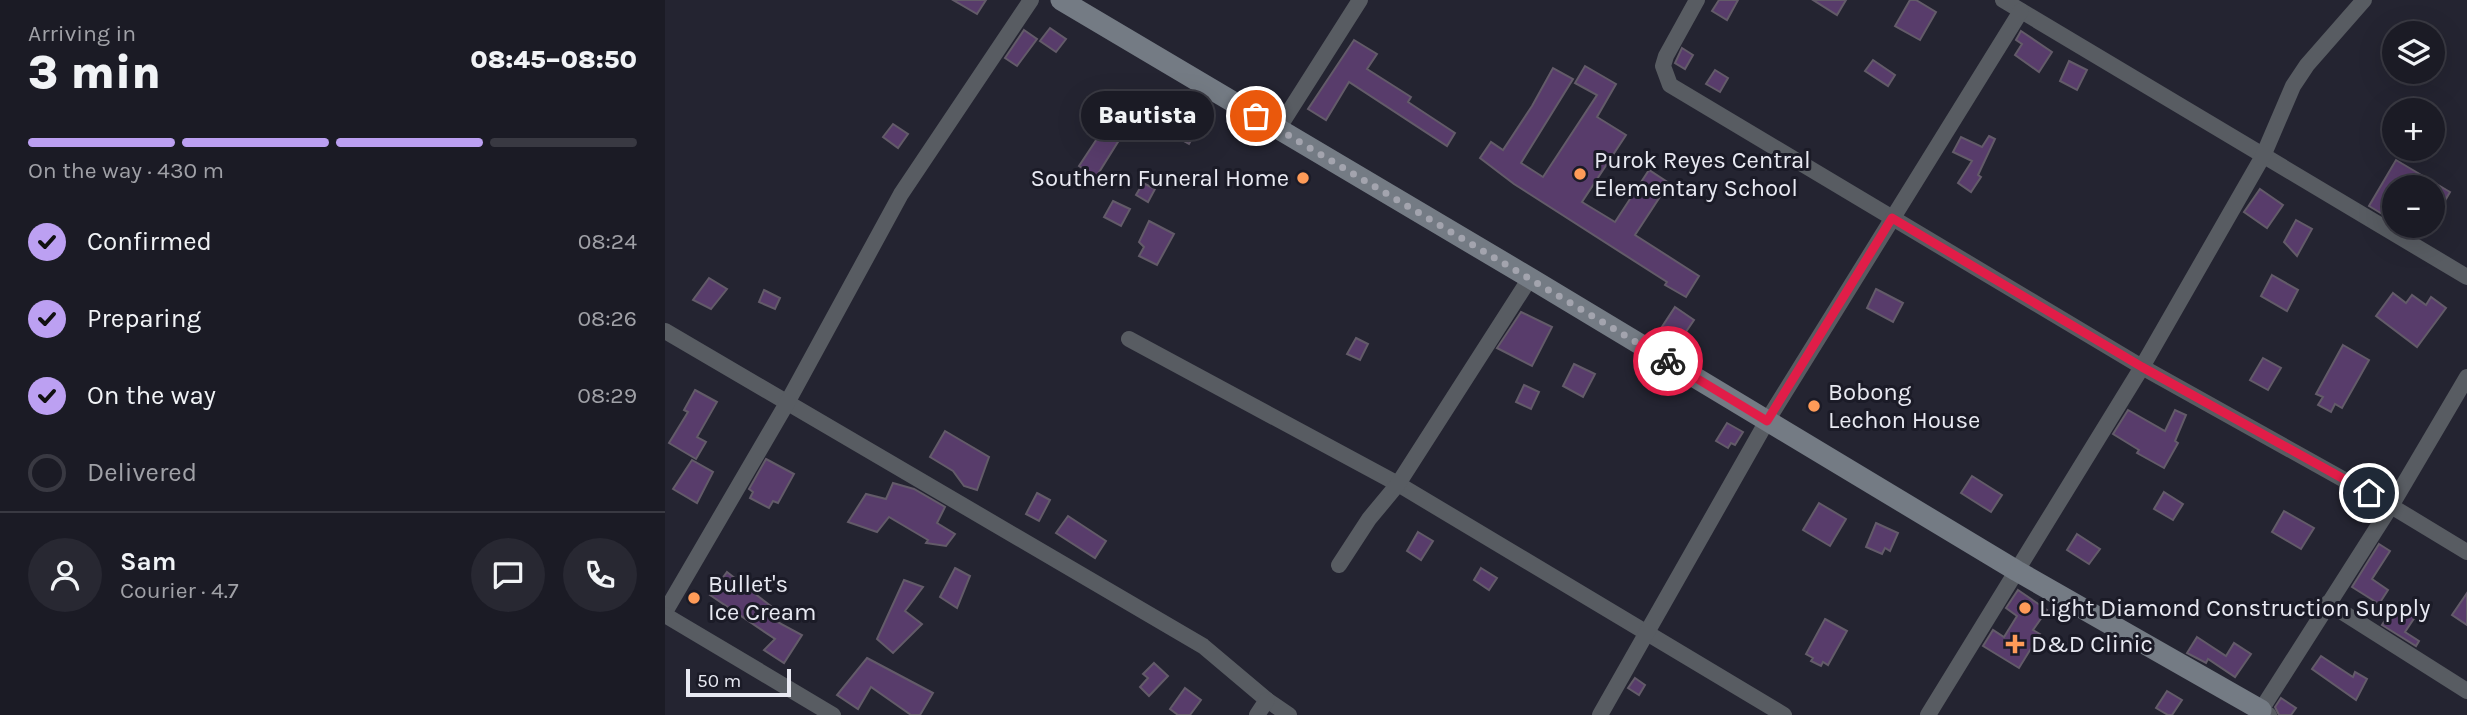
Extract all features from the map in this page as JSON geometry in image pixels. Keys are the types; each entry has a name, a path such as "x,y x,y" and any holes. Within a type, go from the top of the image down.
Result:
{"main road":[{"path":"1061,0 2017,570 2263,713"}],"street":[{"path":"834,715 665,614 787,403 901,194 1031,0"},
{"path":"1278,129 1360,0"},
{"path":"1679,0 1687,16"},
{"path":"1697,0 1666,56 1663,66 1670,85 2142,367 2391,506 2467,552"},
{"path":"2003,0 2467,277"},
{"path":"1928,715 2142,367 2263,156 2299,76 2364,0"},
{"path":"1600,715 1767,421 2021,10"},
{"path":"1339,565 1369,519 1398,484 1531,278"},
{"path":"665,331 1203,646 1289,715"},
{"path":"1129,340 1398,484 1784,715"},
{"path":"2263,713 2467,377"},
{"path":"2328,603 2467,691"},
{"path":"1257,715 1268,700"}],"building":[{"path":"953,0 986,0 977,14"},
{"path":"1719,0 1738,0 1727,20 1712,11"},
{"path":"1813,0 1846,0 1837,15"},
{"path":"1910,0 1916,0 1936,12 1920,40 1895,26"},
{"path":"1050,28 1066,39 1056,52 1040,41"},
{"path":"1024,30 1037,39 1017,66 1005,58"},
{"path":"2021,31 2052,52 2039,72 2015,55 2022,44 2016,40"},
{"path":"1354,40 1377,54 1367,69 1411,97 1408,102 1455,133 1447,146 1349,82 1326,120 1308,109"},
{"path":"1682,48 1693,55 1685,69 1675,63"},
{"path":"1873,60 1895,75 1888,86 1865,71"},
{"path":"2069,61 2087,70 2077,90 2060,81"},
{"path":"1585,66 1616,84 1597,117 1626,135 1582,202 1615,222 1649,170 1669,183 1635,235 1699,276 1686,297 1665,285 1667,282 1514,184 1480,158 1491,142 1503,150 1553,68 1573,79 1521,163 1543,177 1597,95 1575,83"},
{"path":"1715,70 1728,78 1720,92 1706,84"},
{"path":"1186,116 1200,124 1189,144 1175,136"},
{"path":"1110,119 1126,129 1096,177 1079,166"},
{"path":"893,124 908,134 898,148 883,137"},
{"path":"1989,136 1995,139 1978,175 1981,177 1971,192 1958,183 1972,161 1953,152 1961,137 1982,147"},
{"path":"2398,161 2421,175 2387,175"},
{"path":"1143,183 1155,189 1148,202 1136,195"},
{"path":"2382,184 2382,214 2369,206"},
{"path":"2260,189 2283,205 2267,228 2244,212"},
{"path":"1113,201 1130,209 1121,226 1104,217"},
{"path":"2296,220 2312,229 2297,256 2284,242"},
{"path":"1149,221 1174,234 1157,265 1139,256 1144,247 1139,242"},
{"path":"2272,275 2298,290 2287,311 2261,296"},
{"path":"709,278 727,289 711,309 693,300"},
{"path":"1876,289 1903,303 1893,322 1867,308"},
{"path":"764,290 780,298 775,309 759,302"},
{"path":"2393,293 2406,303 2412,295 2426,305 2431,297 2446,308 2417,347 2376,316"},
{"path":"1675,307 1694,320 1675,348 1656,336"},
{"path":"1521,312 1552,327 1532,366 1497,348"},
{"path":"1356,338 1368,344 1360,360 1347,354"},
{"path":"2343,345 2369,360 2342,408 2335,404 2331,412 2318,405 2323,397 2316,394"},
{"path":"2263,358 2281,368 2268,390 2250,380"},
{"path":"1574,364 1595,374 1583,397 1563,386"},
{"path":"1524,385 1539,392 1531,409 1516,402"},
{"path":"695,390 717,402 697,437 706,442 696,459 669,443 688,412 684,410"},
{"path":"2128,410 2165,431 2175,410 2186,415 2175,441 2178,443 2164,468 2137,453 2139,450 2113,434"},
{"path":"1727,423 1743,432 1735,445 1731,443 1728,448 1716,441"},
{"path":"945,431 989,457 977,490 964,486 953,471 930,457"},
{"path":"766,459 794,474 778,503 773,501 769,508 750,498 753,492 749,489"},
{"path":"692,460 713,472 697,503 673,489"},
{"path":"1972,476 2002,495 1991,512 1961,493"},
{"path":"893,483 914,489 945,507 937,523 955,534 946,546 926,543 928,540 889,517 877,532 848,522 866,494 886,499"},
{"path":"2164,492 2183,504 2173,520 2154,509"},
{"path":"1037,493 1050,500 1039,521 1026,514"},
{"path":"1819,503 1846,519 1830,546 1803,530"},
{"path":"2284,511 2314,528 2301,549 2272,532"},
{"path":"1068,516 1106,541 1095,558 1056,533"},
{"path":"1876,523 1898,533 1890,551 1885,548 1882,554 1866,547"},
{"path":"1418,532 1433,541 1421,560 1407,551"},
{"path":"2077,534 2100,549 2089,564 2067,550"},
{"path":"2379,544 2390,551 2372,579 2388,590 2379,604 2352,587"},
{"path":"955,568 970,576 957,608 940,597"},
{"path":"1481,568 1497,578 1489,590 1474,580"},
{"path":"727,572 776,610 770,618 802,635 784,663 764,650 775,639 710,595"},
{"path":"904,580 923,587 905,611 922,624 893,653 877,639"},
{"path":"2018,590 2047,610 2033,630 2040,634 2019,668 1983,646 1993,630 2004,637 2017,616 2006,608"},
{"path":"2467,593 2467,625 2452,615"},
{"path":"2396,604 2415,617 2405,632 2419,641 2416,646 2382,625"},
{"path":"1825,619 1847,631 1828,665 1823,662 1821,666 1811,661 1813,658 1806,654"},
{"path":"2197,637 2226,656 2234,643 2251,654 2235,677 2208,659 2206,663 2187,653"},
{"path":"2321,656 2353,677 2355,672 2367,679 2356,700 2312,669"},
{"path":"867,658 933,693 920,715 911,715 871,687 858,709 837,695"},
{"path":"1154,663 1168,676 1149,696 1140,687 1148,678 1143,674"},
{"path":"1635,678 1645,685 1639,695 1628,688"},
{"path":"1185,688 1201,700 1190,715 1178,715 1170,709"},
{"path":"2167,691 2182,700 2172,715 2156,708"},
{"path":"2281,698 2296,708 2291,715 2279,715 2275,707"}],"way so far":[{"path":"1256,116 1668,361"}],"place":[{"name":"Bautista","path":"1256,116"},
{"name":"Purok Reyes Central Elementary School","path":"1580,174"},
{"name":"Southern Funeral Home","path":"1303,178"},
{"name":"Bobong Lechon House","path":"1814,406"},
{"name":"Bullet's Ice Cream","path":"694,598"},
{"name":"Light Diamond Construction Supply","path":"2025,608"},
{"name":"D&D Clinic","path":"2015,644"}],"route":[{"path":"1668,361 1767,421 1892,218 2142,367 2369,493"}]}
